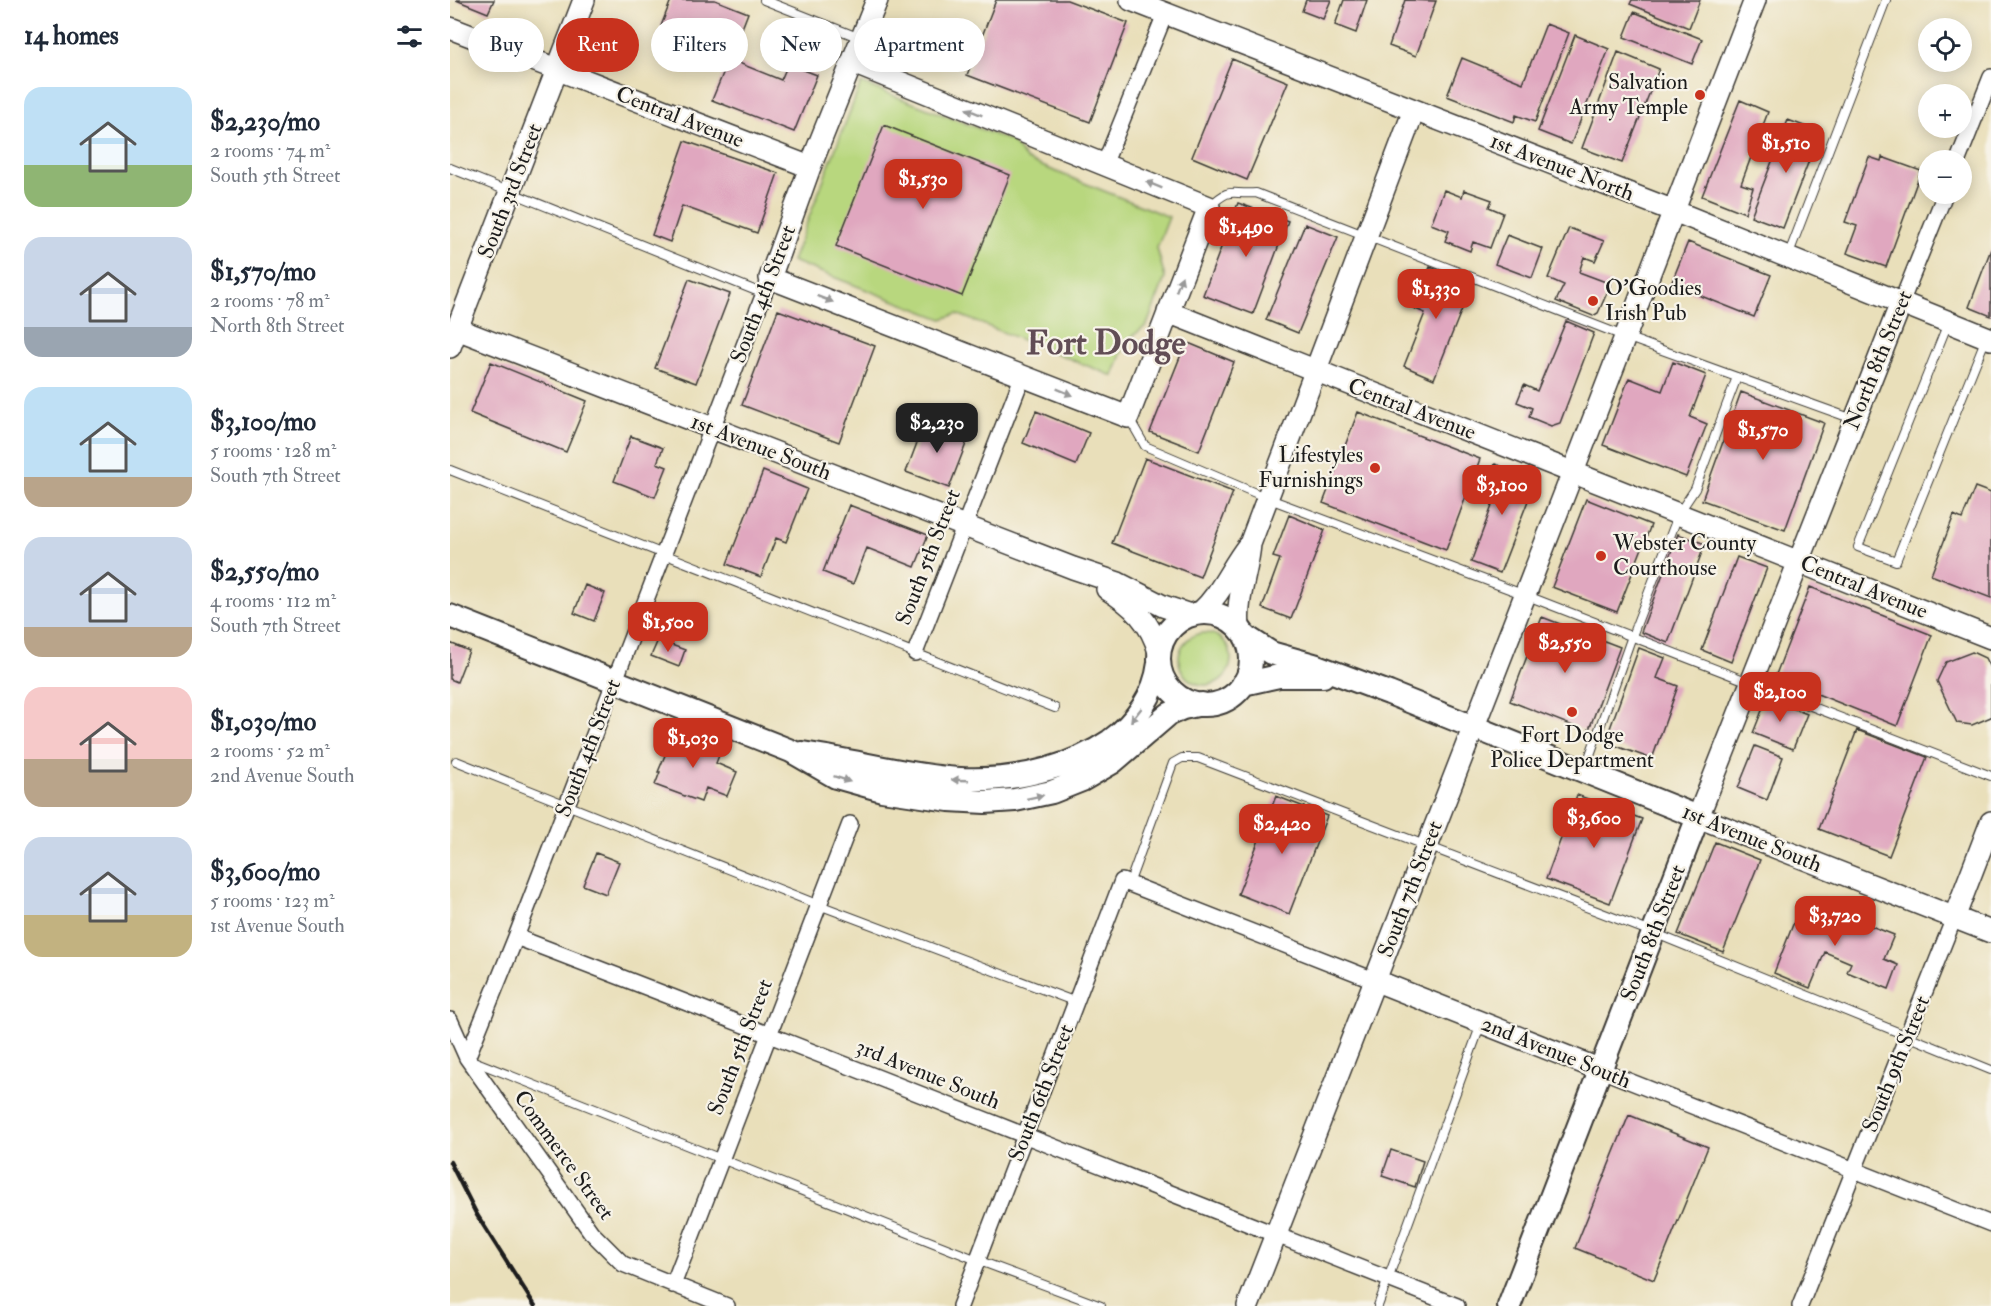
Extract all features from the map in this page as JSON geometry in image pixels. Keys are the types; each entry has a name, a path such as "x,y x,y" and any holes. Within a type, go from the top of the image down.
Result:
{"main road":[{"name":"South 3rd Street","path":"577,18 584,0"},
{"name":"South 4th Street","path":"870,18 877,0"},
{"name":"1st Avenue North","path":"1131,0 1674,211 1989,338"},
{"name":"South 7th Street","path":"1248,1306 1274,1234 1626,337 1755,0"},
{"name":"Central Avenue","path":"450,28 556,68"},
{"name":"South 4th Street","path":"767,286 810,167 853,63"},
{"path":"767,286 1023,375 1128,417 1209,207 853,63"},
{"name":"South 3rd Street","path":"452,334 556,71"},
{"name":"Central Avenue","path":"567,72 810,167"},
{"path":"1243,684 1250,667 1251,657 1242,632 1238,605 1248,565 1250,544 1414,110"},
{"name":"North 8th Street","path":"1799,561 1901,303"},
{"name":"Central Avenue","path":"1168,312 1991,638"},
{"name":"1st Avenue South","path":"452,334 712,428 1073,568 1118,583 1163,606 1195,614 1220,615 1271,653 1300,660 1473,726 1991,932"},
{"path":"791,752 950,779 993,780 1019,777 1073,761 1091,753 1117,736 1131,722 1146,702 1155,683 1159,657 1167,633 1174,625 1195,614 1219,594 1237,561 1250,544"},
{"name":"South 8th Street","path":"1509,1306 1799,561"},
{"name":"1st Avenue South","path":"1073,568 1125,600 1142,616 1155,638 1164,679 1184,700 1202,704 1222,701 1230,697 1243,684 1265,678 1297,674 1346,678"},
{"path":"450,616 791,752 836,777 882,790 950,800 985,802 1015,800 1052,792 1082,780 1121,756 1169,714 1202,704"},
{"name":"South 9th Street","path":"1954,918 1991,822"},
{"name":"2nd Avenue South","path":"1374,980 1601,1070"}],"street":[{"path":"1104,165 1165,14"},
{"path":"1962,150 1991,77"},
{"name":"North 8th Street","path":"1901,303 1941,204"},
{"name":"South 4th Street","path":"467,1058 516,937 767,286"},
{"name":"South 5th Street","path":"915,653 1023,375"},
{"name":"South 5th Street","path":"673,1285 850,824"},
{"name":"2nd Avenue South","path":"1125,882 1374,980"},
{"name":"South 6th Street","path":"960,1306 1076,1002 1125,882"},
{"name":"South 9th Street","path":"1800,1306 1954,918"},
{"name":"3rd Avenue South","path":"516,937 769,1034 1024,1137 1457,1306"},
{"name":"Commerce Street","path":"450,1020 467,1058 591,1232 623,1263 727,1306"},
{"name":"2nd Avenue South","path":"1601,1070 1991,1224"}],"lane":[{"path":"764,0 854,36"},
{"path":"1788,257 1886,0"},
{"path":"450,168 767,286"},
{"path":"1209,207 1224,193 1239,195 1256,193 1626,337 1854,420"},
{"path":"1949,322 1858,546 1867,550 1896,561 1989,338"},
{"path":"1584,771 1678,513 1695,489 1737,377"},
{"path":"1128,417 1145,446 1267,498 1632,636 1991,776"},
{"path":"450,470 1055,708"},
{"path":"1125,882 1173,764 1182,758 1198,758 1653,933 1991,1070"},
{"path":"456,761 819,905 1076,1002"},
{"path":"1378,1306 1482,1023"},
{"path":"467,1058 977,1260 1101,1306"}],"green space":[{"path":"861,83 1011,141 1027,160 1169,217 1157,248 1165,278 1147,325 1126,341 1113,376 957,314 942,319 792,261"},
{"path":"1200,633 1210,633 1219,637 1227,645 1231,659 1227,673 1219,681 1210,685 1200,685 1191,681 1183,673 1179,664 1179,654 1183,645 1191,637"}],"building":[{"path":"456,0 494,0 488,13"},
{"path":"671,0 715,0 748,13 746,18 664,18"},
{"path":"996,0 1067,0 1128,23 1090,122 967,75 968,72 985,72 985,28"},
{"path":"1306,0 1331,0 1323,19 1302,11"},
{"path":"1344,0 1367,0 1356,33 1335,25"},
{"path":"1405,0 1436,1 1416,56 1389,46"},
{"path":"1632,0 1700,0 1689,28 1630,4"},
{"path":"1634,12 1702,39 1692,64 1624,37"},
{"path":"1546,24 1569,33 1535,122 1516,115 1514,122 1447,96 1462,58 1523,83"},
{"path":"1575,35 1609,49 1571,144 1538,131"},
{"path":"1618,52 1659,69 1622,163 1582,148"},
{"path":"1232,59 1288,82 1247,180 1192,157"},
{"path":"748,67 781,80 784,72 809,72 817,75 794,132 712,100 724,72 748,72"},
{"path":"1740,100 1768,112 1741,184 1753,188 1745,213 1702,196"},
{"path":"1788,120 1820,132 1783,228 1751,216"},
{"path":"884,125 1010,175 962,296 836,246"},
{"path":"685,141 778,173 757,233 682,206 670,242 652,235"},
{"path":"1869,157 1881,161 1882,157 1918,170 1918,179 1886,267 1847,253 1857,226 1845,222"},
{"path":"1444,190 1462,197 1464,190 1492,200 1489,207 1503,213 1490,248 1473,242 1470,251 1445,241 1449,231 1431,224"},
{"path":"1238,203 1288,221 1253,314 1203,295"},
{"path":"1305,224 1338,237 1298,333 1266,320"},
{"path":"1569,228 1604,241 1595,261 1584,257 1579,272 1611,284 1598,313 1593,316 1556,301 1564,285 1548,278"},
{"path":"1507,235 1543,249 1532,278 1495,264"},
{"path":"1688,242 1771,275 1754,317 1671,284"},
{"path":"1991,249 1991,316 1969,307"},
{"path":"1430,267 1472,284 1434,379 1404,366 1425,313 1413,308"},
{"path":"689,279 730,294 696,383 655,368"},
{"path":"778,310 875,346 839,442 742,405"},
{"path":"1566,321 1594,333 1560,423 1551,426 1529,417 1532,408 1517,402 1524,385 1537,391"},
{"path":"1186,342 1234,362 1199,451 1150,432"},
{"path":"491,362 587,401 566,452 470,413"},
{"path":"1673,362 1706,375 1690,417 1707,424 1686,477 1603,445 1629,378 1662,391"},
{"path":"1741,392 1824,423 1785,530 1702,500"},
{"path":"1036,411 1089,433 1076,465 1023,443"},
{"path":"1358,412 1480,459 1446,550 1323,503"},
{"path":"926,419 969,436 949,488 906,472"},
{"path":"631,436 663,448 657,463 667,467 655,497 614,481"},
{"path":"1145,458 1233,492 1200,577 1112,543"},
{"path":"1495,464 1536,480 1500,573 1471,562 1495,498 1483,493"},
{"path":"763,471 807,489 786,542 776,538 761,577 727,564"},
{"path":"1975,487 1991,493 1991,598 1931,575 1954,515 1962,519"},
{"name":"Webster County Courthouse","path":"1586,499 1651,525 1617,612 1552,587"},
{"path":"849,505 928,535 915,567 867,548 853,584 823,572"},
{"path":"1289,515 1325,530 1291,619 1262,608 1280,559 1273,557"},
{"path":"1678,534 1705,544 1668,643 1641,632"},
{"path":"1737,557 1767,568 1731,662 1702,650"},
{"path":"585,585 605,593 594,621 574,613"},
{"path":"1810,587 1932,635 1897,726 1775,677"},
{"path":"1542,617 1620,647 1588,732 1510,701"},
{"path":"658,640 685,650 679,667 651,656"},
{"path":"450,643 469,651 457,682 450,679"},
{"path":"1639,648 1665,658 1657,678 1678,686 1652,759 1605,742"},
{"path":"1972,652 1985,658 1991,670 1991,717 1972,725 1957,723 1937,681 1946,662"},
{"path":"1767,698 1807,714 1793,749 1753,733"},
{"path":"676,729 693,736 691,741 720,753 716,763 737,772 727,796 706,788 701,802 655,785"},
{"path":"1857,730 1927,757 1889,856 1819,829"},
{"path":"1755,746 1783,757 1767,800 1738,788"},
{"path":"1577,795 1642,819 1610,903 1546,879"},
{"path":"1276,796 1327,816 1289,914 1238,894"},
{"path":"1715,842 1760,860 1723,952 1678,934"},
{"path":"596,853 619,862 606,894 583,885"},
{"path":"1803,899 1894,935 1884,959 1898,965 1889,989 1847,972 1851,963 1825,952 1810,988 1774,973"},
{"path":"1629,1115 1708,1147 1654,1280 1575,1248"},
{"path":"1391,1150 1423,1161 1415,1187 1382,1176"}],"railway":[{"path":"450,1162 477,1215 535,1306"}],"place":[{"name":"Salvation Army Temple","path":"1700,95"},
{"name":"O'Goodies Irish Pub","path":"1593,301"},
{"name":"Lifestyles Furnishings","path":"1375,468"},
{"name":"Webster County Courthouse","path":"1601,556"},
{"name":"Fort Dodge Police Department","path":"1572,712"}],"district":[{"name":"Fort Dodge","path":"1106,343"}]}
